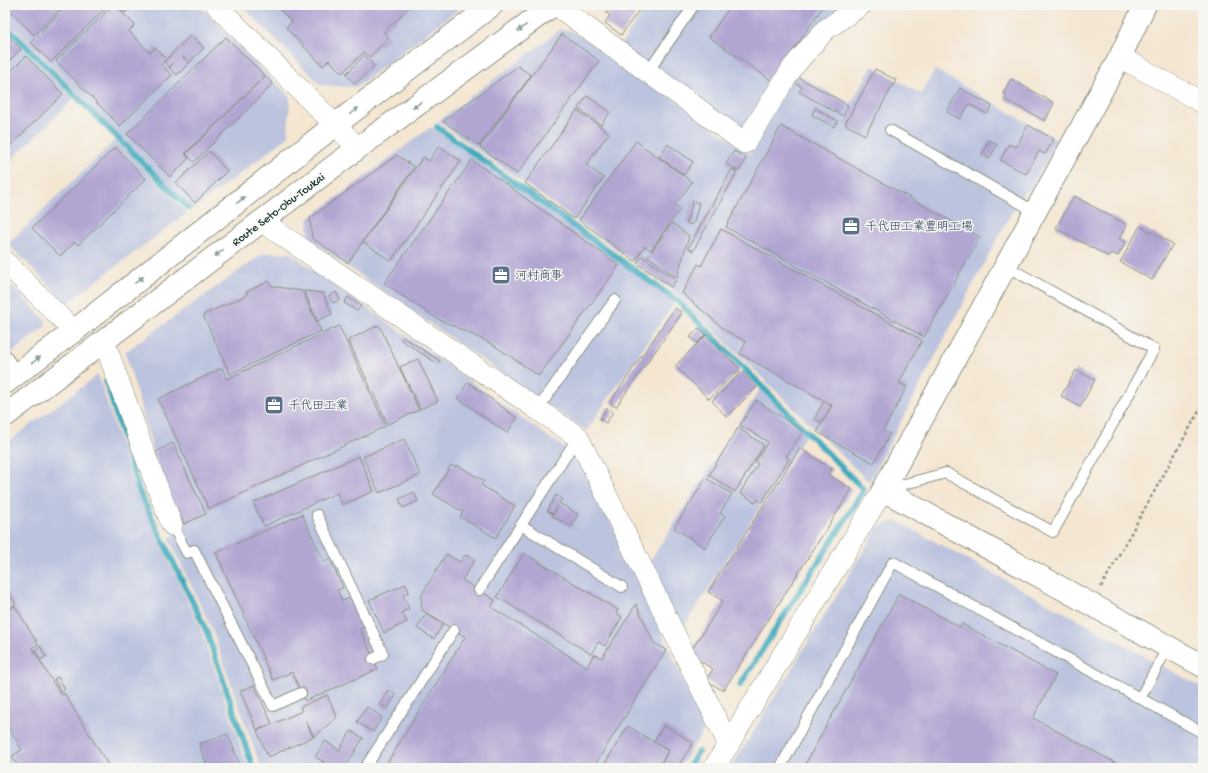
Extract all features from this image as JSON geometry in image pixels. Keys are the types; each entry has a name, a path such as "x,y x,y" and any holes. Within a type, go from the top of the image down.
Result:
{"main road":[{"path":"11,379 335,125 492,5"},
{"name":"Route Seto-Obu-Toukai","path":"5,416 358,148 554,5"},
{"path":"1145,5 1120,57 883,490 1203,666"}],"street":[{"path":"216,5 358,148"},
{"path":"554,5 745,143 793,67 824,30 861,5"},
{"path":"1120,57 1203,103"},
{"path":"262,221 578,437 729,745"},
{"path":"5,262 74,331"},
{"path":"104,341 172,525"},
{"path":"714,768 883,490"}],"lane":[{"path":"648,72 694,5"},
{"path":"890,130 1036,212"},
{"path":"883,490 946,473 1053,532 1151,356 1154,349 1006,266"},
{"path":"537,410 615,300"},
{"path":"5,354 11,379"},
{"path":"479,590 578,437"},
{"path":"317,515 383,654 373,659"},
{"path":"172,525 187,553 194,550 273,706 301,693"},
{"path":"521,525 622,587"},
{"path":"780,768 893,562 1203,733"},
{"path":"365,768 454,630"},
{"path":"1140,698 1168,647"}],"path":[{"path":"1091,605 1203,404"}],"shaded area":[{"path":"5,5 199,5 290,97 288,137 193,209 5,19"},
{"path":"241,5 464,5 356,87 321,85"},
{"path":"648,5 848,5 744,131 620,46"},
{"path":"5,30 74,99 5,166"},
{"path":"560,30 569,30 603,48 750,154 795,73 851,104 872,66 921,94 935,70 1058,140 1029,192 1025,190 1005,224 869,482 675,292 438,121"},
{"path":"431,127 675,302 586,431 308,239 308,219"},
{"path":"115,140 187,213 67,303 8,244"},
{"path":"264,253 290,253 584,462 705,728 680,768 261,768 211,627 169,539 181,526 162,482 125,352"},
{"path":"5,280 46,320 46,326 5,358"},
{"path":"98,375 135,490 200,628 248,768 5,768 5,444"},
{"path":"760,389 807,433 680,633 648,564"},
{"path":"897,521 1203,688 1203,768 731,768 879,526"}],"building":[{"path":"5,5 65,5 34,35"},
{"path":"68,5 109,5 51,62 31,42"},
{"path":"113,5 115,5 135,25 129,31 150,53 155,47 166,58 161,64 172,75 120,126 56,61"},
{"path":"122,5 129,5 131,7 125,13 119,8"},
{"path":"275,5 412,5 384,32 389,38 369,57 364,52 342,73 329,60 323,66 286,28 292,22"},
{"path":"611,5 634,5 640,9 621,35 605,23 610,15 606,13"},
{"path":"731,5 824,5 772,81 709,37"},
{"path":"5,33 21,49 5,65"},
{"path":"562,34 599,61 517,174 480,147"},
{"path":"191,35 204,48 177,75 169,68 173,63 169,67 164,62"},
{"path":"226,37 265,76 185,154 189,158 170,177 127,134"},
{"path":"365,55 374,66 355,84 346,74"},
{"path":"26,56 63,94 5,151 5,77"},
{"path":"518,66 531,75 479,146 443,121"},
{"path":"875,69 896,80 865,135 845,124"},
{"path":"265,76 273,84 194,162 186,154"},
{"path":"798,77 848,105 843,116 799,92 802,87 795,83"},
{"path":"1011,79 1054,103 1045,121 1004,99 1007,95 1003,93"},
{"path":"960,88 992,106 987,114 969,104 960,119 947,112"},
{"path":"587,96 610,112 601,125 578,108"},
{"path":"815,108 838,121 834,127 812,115"},
{"path":"577,110 609,133 586,165 604,178 574,219 525,183"},
{"path":"1028,125 1054,139 1045,154 1039,151 1026,174 1000,160 1009,144 1016,147"},
{"path":"781,126 980,237 924,337 726,227"},
{"path":"989,140 997,145 989,159 982,154"},
{"path":"636,141 692,182 675,205 680,209 651,250 645,246 635,261 579,220"},
{"path":"668,144 693,162 684,175 659,157"},
{"path":"439,146 461,161 391,261 363,242 423,157 429,161"},
{"path":"115,147 146,179 78,245 75,242 60,256 32,228"},
{"path":"209,151 227,171 195,203 176,183"},
{"path":"734,151 746,158 739,171 726,164"},
{"path":"397,155 414,167 348,263 312,238 310,218"},
{"path":"472,160 619,265 539,376 492,344 434,317 384,283"},
{"path":"732,169 737,172 693,251 688,248"},
{"path":"1074,196 1127,225 1119,239 1126,242 1118,256 1111,253 1109,257 1056,228"},
{"path":"693,201 699,203 693,225 686,223"},
{"path":"672,223 689,236 677,278 648,256"},
{"path":"1140,226 1173,244 1152,280 1120,262"},
{"path":"721,229 922,340 899,383 907,387 883,431 890,434 874,463 817,432 832,405 740,354 746,342 725,330 682,293 698,264 701,266"},
{"path":"642,256 676,280 671,287 637,263"},
{"path":"269,281 272,286 302,291 321,331 230,374 203,315 247,295 246,292"},
{"path":"304,291 323,293 332,314 317,321"},
{"path":"336,292 340,300 333,303 329,296"},
{"path":"348,297 361,306 357,311 344,303"},
{"path":"675,308 682,313 616,407 610,402"},
{"path":"379,325 419,410 388,424 348,340"},
{"path":"339,326 386,426 209,509 158,399 222,368 227,379"},
{"path":"699,328 706,334 697,343 690,337"},
{"path":"706,335 740,369 709,399 675,366"},
{"path":"403,337 440,361 438,364 401,340"},
{"path":"418,359 438,401 420,409 400,367"},
{"path":"1076,370 1095,380 1080,407 1061,396"},
{"path":"742,371 757,387 727,417 712,401"},
{"path":"468,382 517,418 507,433 457,398"},
{"path":"756,400 803,431 786,457 789,459 762,502 758,499 756,503 740,493 758,464 755,462 768,442 740,425"},
{"path":"824,401 831,406 821,423 814,419"},
{"path":"607,408 613,412 606,423 600,419"},
{"path":"738,428 764,445 735,492 709,475"},
{"path":"404,439 420,475 379,493 363,457"},
{"path":"173,443 206,514 184,524 163,480 156,452"},
{"path":"800,448 832,469 828,474 852,489 723,691 706,680 713,669 689,654 723,601 708,592"},
{"path":"359,456 374,491 342,505 337,493 264,526 253,503"},
{"path":"451,465 456,467 457,465 484,481 481,485 515,506 496,538 460,517 463,512 433,494"},
{"path":"706,478 732,494 720,513 725,516 705,548 674,528"},
{"path":"414,492 418,501 403,508 399,499"},
{"path":"556,495 562,499 559,503 578,514 571,527 552,516 558,506 553,514 547,511"},
{"path":"302,514 324,562 330,559 343,588 337,590 342,601 352,597 366,626 360,629 378,669 305,701 292,672 273,680 216,553"},
{"path":"524,553 618,610 616,613 622,617 605,646 598,642 591,654 497,597"},
{"path":"446,554 460,562 465,555 475,560 462,580 495,600 491,607 587,667 594,654 602,658 636,604 654,643 666,650 593,768 384,768 465,637 422,610 421,596"},
{"path":"406,584 409,592 403,595 409,609 402,612 407,622 384,633 369,600"},
{"path":"9,594 16,604 8,609 5,603 5,596"},
{"path":"899,594 960,627 962,624 1056,675 1033,718 1125,768 803,768"},
{"path":"15,606 38,644 32,648 61,695 64,693 110,768 19,768 12,756 22,750 5,721 5,607 7,611"},
{"path":"426,614 443,624 434,639 417,628"},
{"path":"40,646 46,656 41,660 35,650"},
{"path":"58,677 65,689 61,692 54,679"},
{"path":"254,685 272,724 257,730 240,691"},
{"path":"388,690 396,695 387,709 380,704"},
{"path":"327,695 337,717 314,737 306,721 313,737 268,757 257,731 302,711 300,707"},
{"path":"367,707 382,717 373,732 357,722"},
{"path":"664,725 693,743 677,768 658,768 669,750 654,741"},
{"path":"628,726 668,751 658,768 602,768"},
{"path":"351,731 363,738 345,768 320,768 324,762 315,757 325,741 339,750"},
{"path":"228,734 241,768 208,768 199,744"}],"waterway":[{"path":"5,25 188,208"},
{"path":"437,127 680,303 864,490 740,685"},
{"path":"106,381 139,491 206,630 253,768"},
{"path":"688,768 698,752"}],"place":[{"name":"千代田工業豊明工場","path":"851,226"},
{"name":"河村商事","path":"501,275"},
{"name":"千代田工業","path":"274,405"}]}
